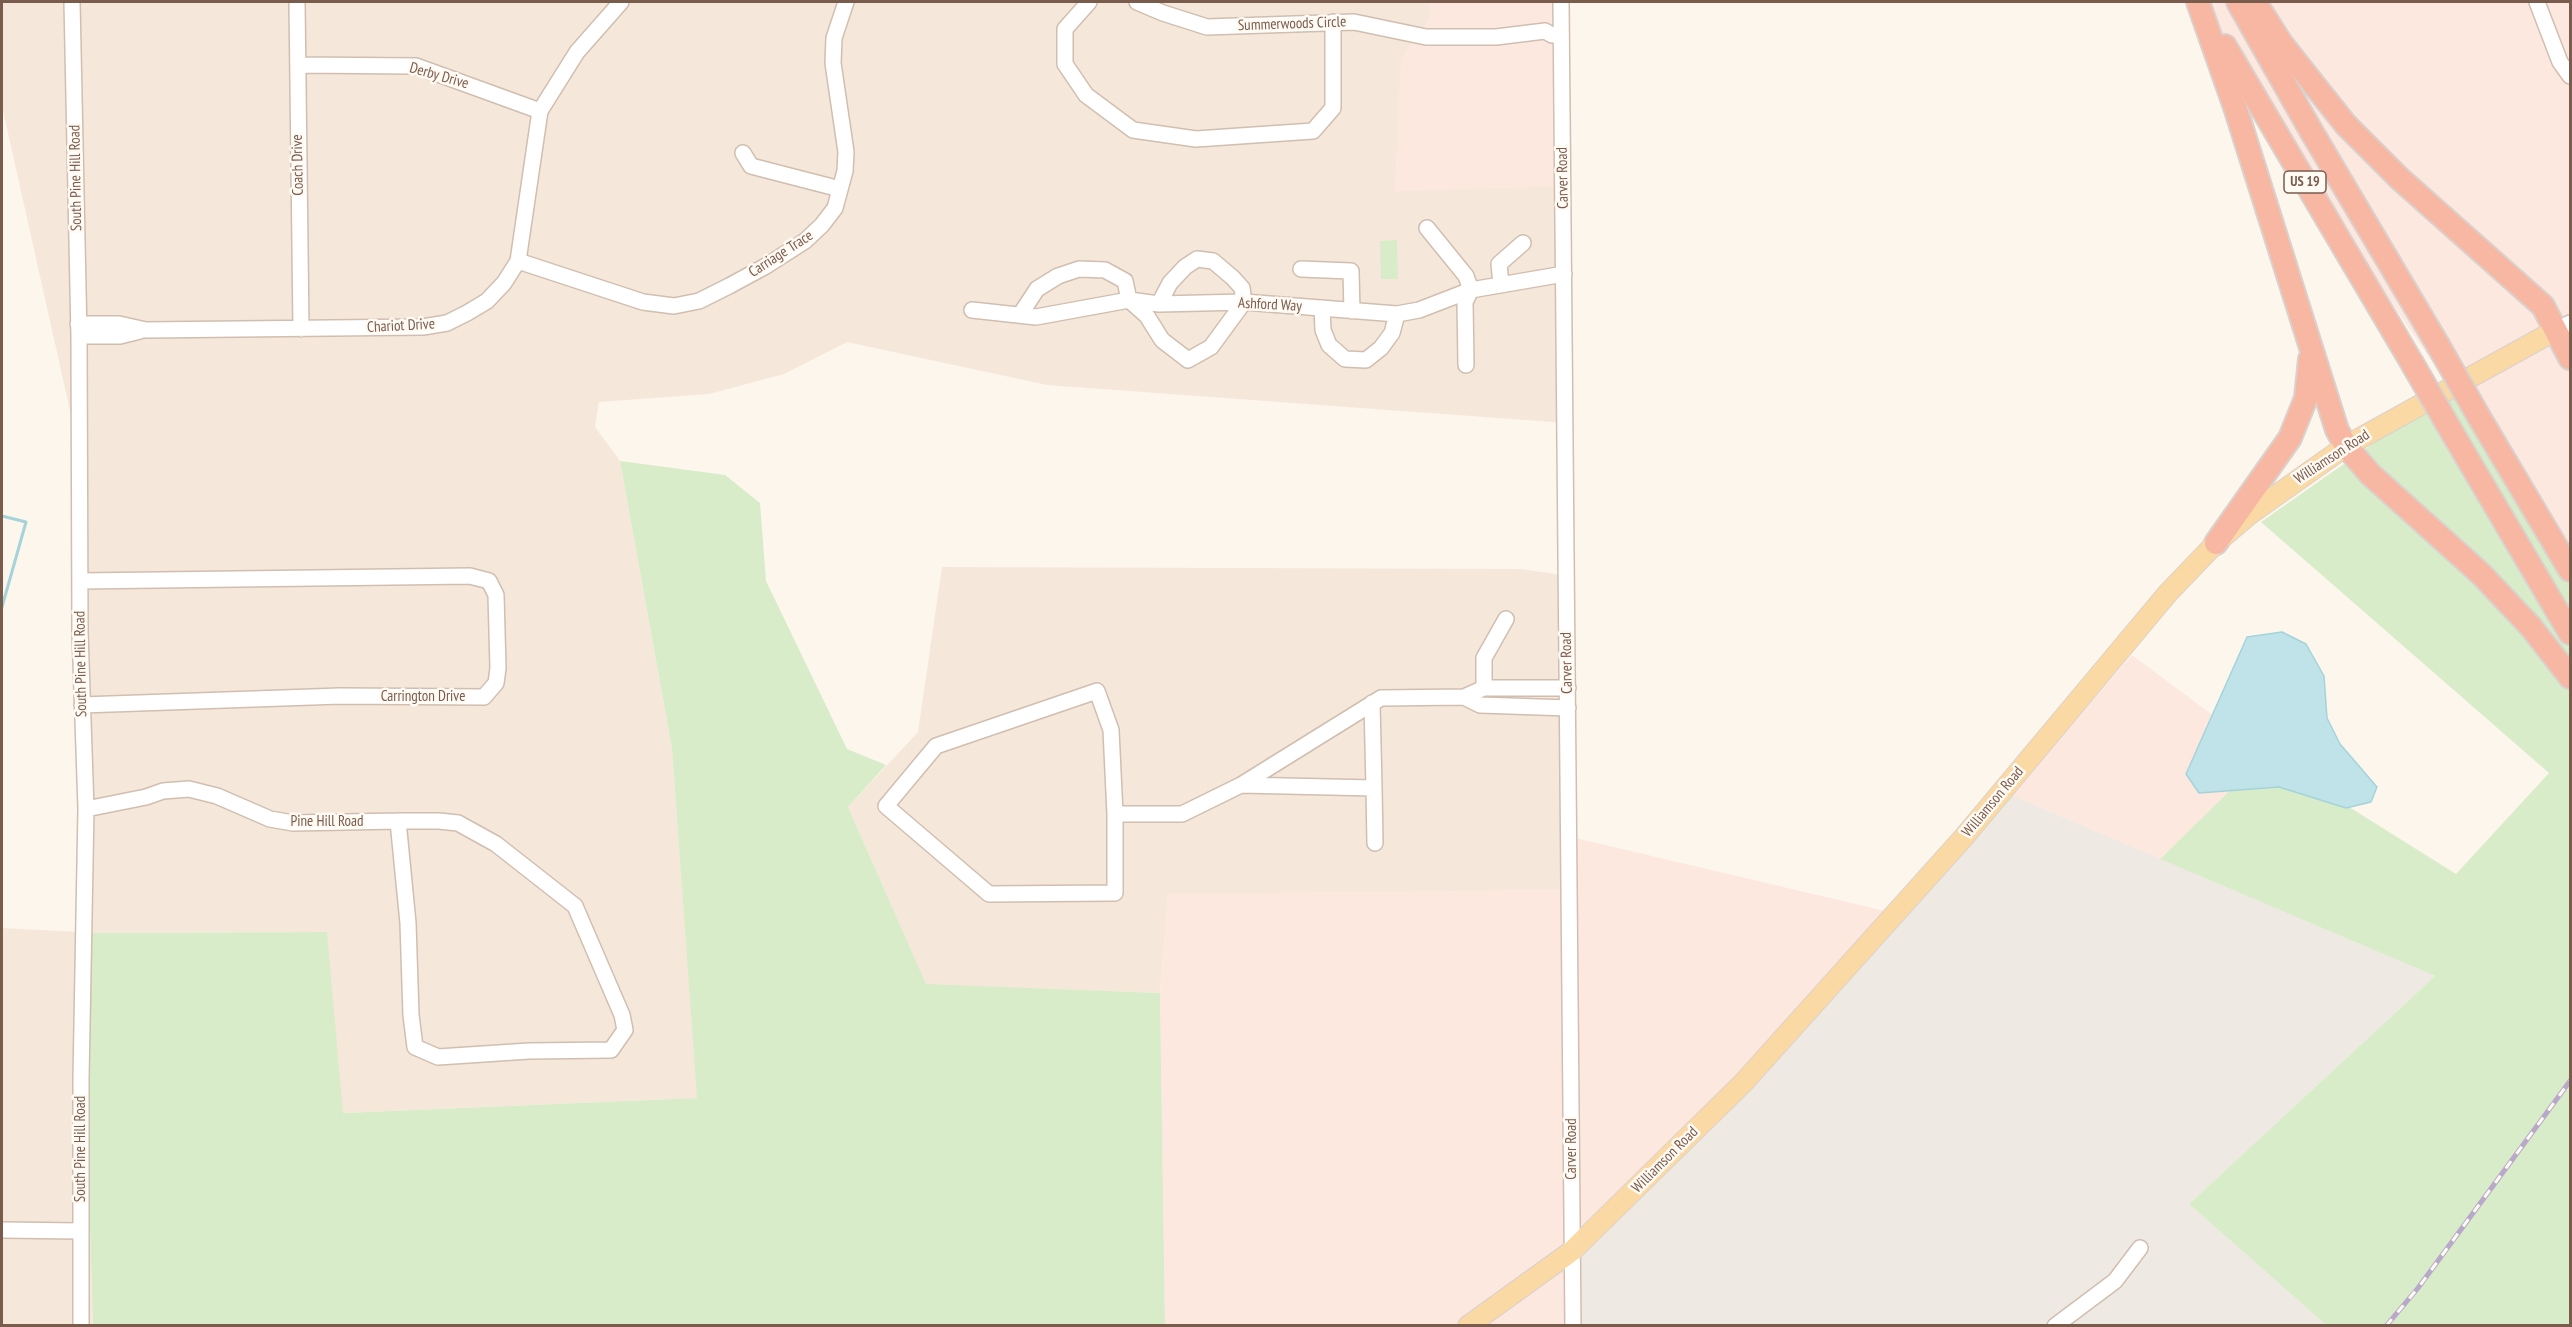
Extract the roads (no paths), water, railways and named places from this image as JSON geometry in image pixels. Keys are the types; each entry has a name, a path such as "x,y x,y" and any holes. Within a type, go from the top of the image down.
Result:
{"highway":[{"path":"2198,2 2236,110 2331,414 2346,446 2370,474 2498,591 2571,677"},
{"name":"US 19","path":"2198,2 2571,633"},
{"name":"US 19","path":"2238,2 2316,140 2571,570"},
{"path":"2255,2 2280,43 2346,125 2407,185 2563,326 2571,358"},
{"path":"2217,543 2290,438 2306,398 2310,348"}],"main road":[{"name":"Williamson Road","path":"1468,1326 1572,1251 1744,1082 1964,837 2168,593 2217,543 2250,514 2346,446 2563,326"}],"street":[{"name":"South Pine Hill Road","path":"72,2 79,330 82,705 86,808 80,1231 81,1326"},
{"name":"Coach Drive","path":"297,2 301,329"},
{"name":"Chariot Drive","path":"79,330 120,336 146,330 423,327 447,323 487,301 504,283 518,261 540,111 577,52 621,2"},
{"name":"Carriage Trace","path":"518,261 643,302 674,306 699,301 805,241 822,225 835,208 840,189 846,152 833,63 834,38 846,2"},
{"path":"1089,2 1065,29 1065,64 1086,95 1133,130 1196,139 1313,131 1333,108 1333,22"},
{"name":"Summerwoods Circle","path":"1137,2 1162,13 1207,27 1354,22 1426,38 1521,36 1545,31 1556,35"},
{"name":"Carver Road","path":"1561,2 1556,35 1564,274 1574,1326"},
{"path":"2537,2 2560,62 2571,76"},
{"name":"Derby Drive","path":"298,65 416,66 540,111"},
{"path":"743,153 751,166 840,189"},
{"path":"1427,228 1466,276 1472,290 1465,302 1466,365"},
{"path":"1500,284 1499,264 1523,243"},
{"path":"1020,315 1037,289 1058,276 1079,269 1105,270 1125,281 1129,300 1147,316 1162,340 1188,360 1211,346 1244,302 1242,288 1233,278 1213,261 1197,259 1185,267 1170,283 1159,304"},
{"path":"1301,270 1351,271 1352,311"},
{"name":"Ashford Way","path":"972,310 1036,317 1129,300 1159,304 1244,302 1397,314 1419,310 1472,290 1564,274"},
{"path":"1322,308 1323,330 1329,345 1345,359 1366,360 1381,348 1392,333 1397,314"},
{"name":"Carrington Drive","path":"80,581 470,576 489,581 496,595 498,668 496,683 484,697 340,696 82,705"},
{"path":"1484,687 1485,658 1506,619"},
{"path":"1115,814 1182,814 1241,786 1381,698 1464,697 1484,687 1568,688"},
{"path":"1097,691 1111,730 1115,814 1115,893 989,894 886,806 936,746 1097,691"},
{"path":"1464,697 1480,705 1568,708"},
{"path":"1372,703 1374,843"},
{"path":"1241,786 1374,788"},
{"name":"Pine Hill Road","path":"86,808 146,797 163,791 189,789 217,796 270,819 293,823 398,821 458,823 496,844 575,906 622,1015 625,1030 611,1050 529,1051 438,1057 415,1047 408,923 398,821"},
{"path":"2,1230 80,1231"},
{"path":"2055,1326 2115,1281 2139,1248"}],"water":[{"path":"2282,632 2306,644 2324,676 2327,718 2340,744 2377,787 2371,802 2346,808 2279,787 2199,793 2186,774 2247,637"}],"waterway":[{"path":"2,516 26,522 2,607"}],"railway":[{"path":"2386,1326 2418,1288 2570,1081"}]}
